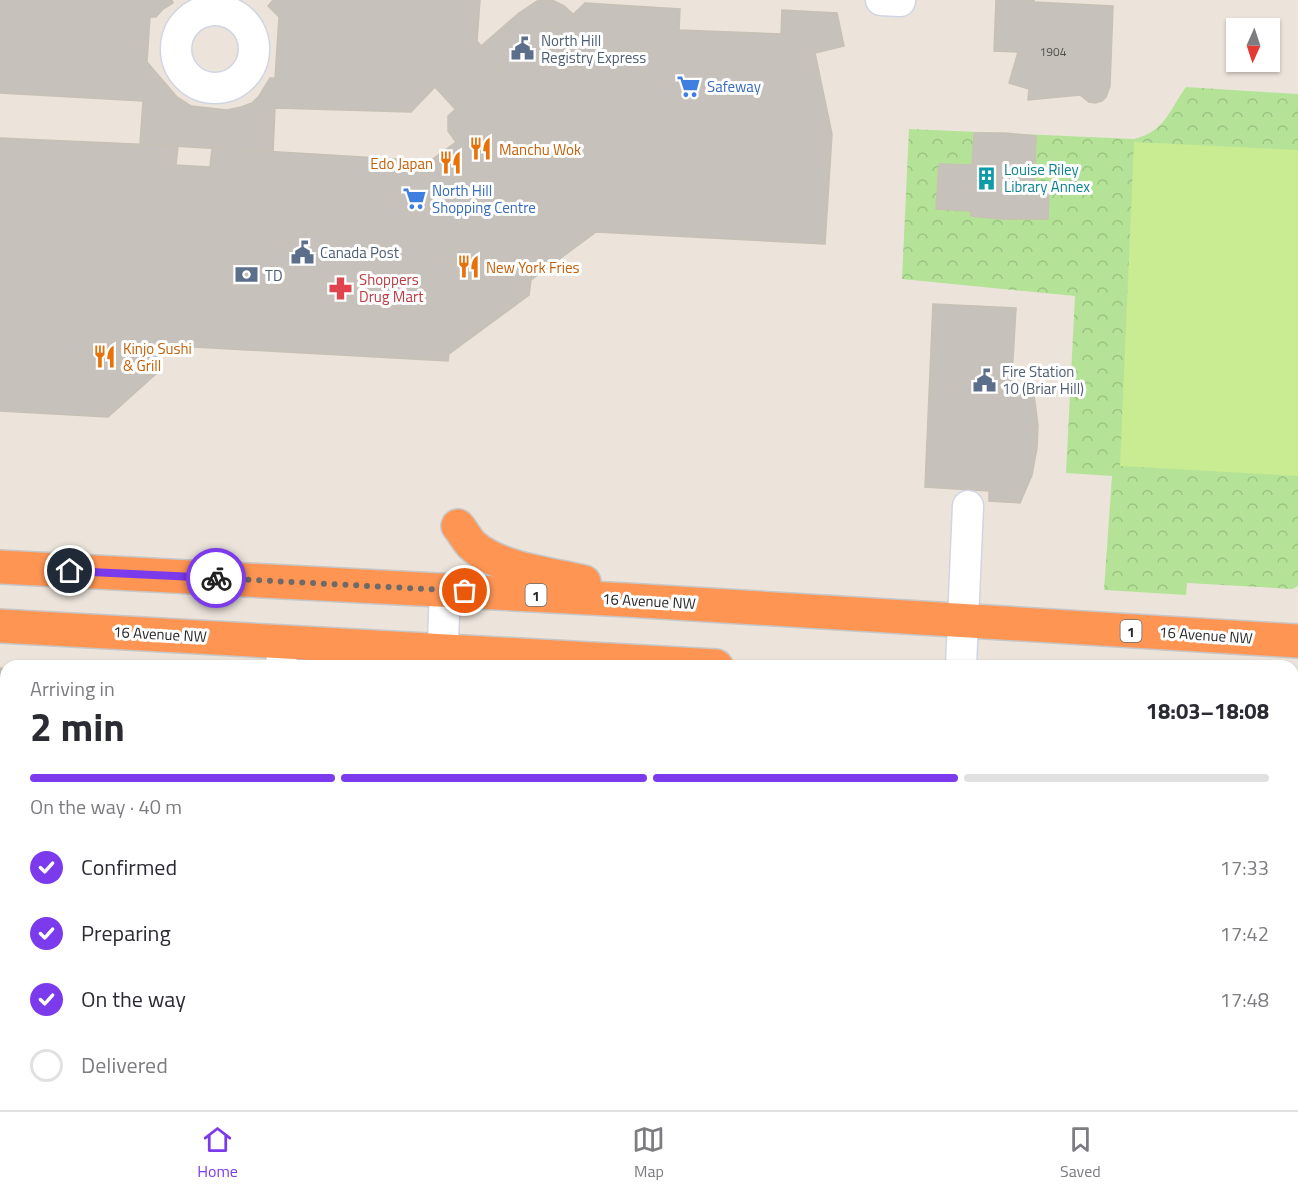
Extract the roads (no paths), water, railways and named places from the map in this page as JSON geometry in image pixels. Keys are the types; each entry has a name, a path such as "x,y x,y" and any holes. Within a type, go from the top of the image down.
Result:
{"highway":[{"path":"458,526 472,544 484,553 516,567 591,583 627,600"},
{"name":"16 Avenue NW","path":"0,567 627,600 1298,641"},
{"name":"16 Avenue NW","path":"0,626 282,653 510,660"}],"street":[{"path":"961,660 968,506"},
{"path":"442,658 446,590"}],"place":[{"name":"North Hill Registry Express","path":"523,49"},
{"name":"Safeway","path":"689,86"},
{"name":"Manchu Wok","path":"481,149"},
{"name":"Edo Japan","path":"451,163"},
{"name":"Louise Riley Library Annex","path":"986,178"},
{"name":"North Hill Shopping Centre","path":"414,199"},
{"name":"Canada Post","path":"302,252"},
{"name":"New York Fries","path":"468,267"},
{"name":"TD","path":"247,275"},
{"name":"Shoppers Drug Mart","path":"341,288"},
{"name":"Kinjo Sushi & Grill","path":"105,357"},
{"name":"Fire Station 10 (Briar Hill)","path":"984,380"}]}
